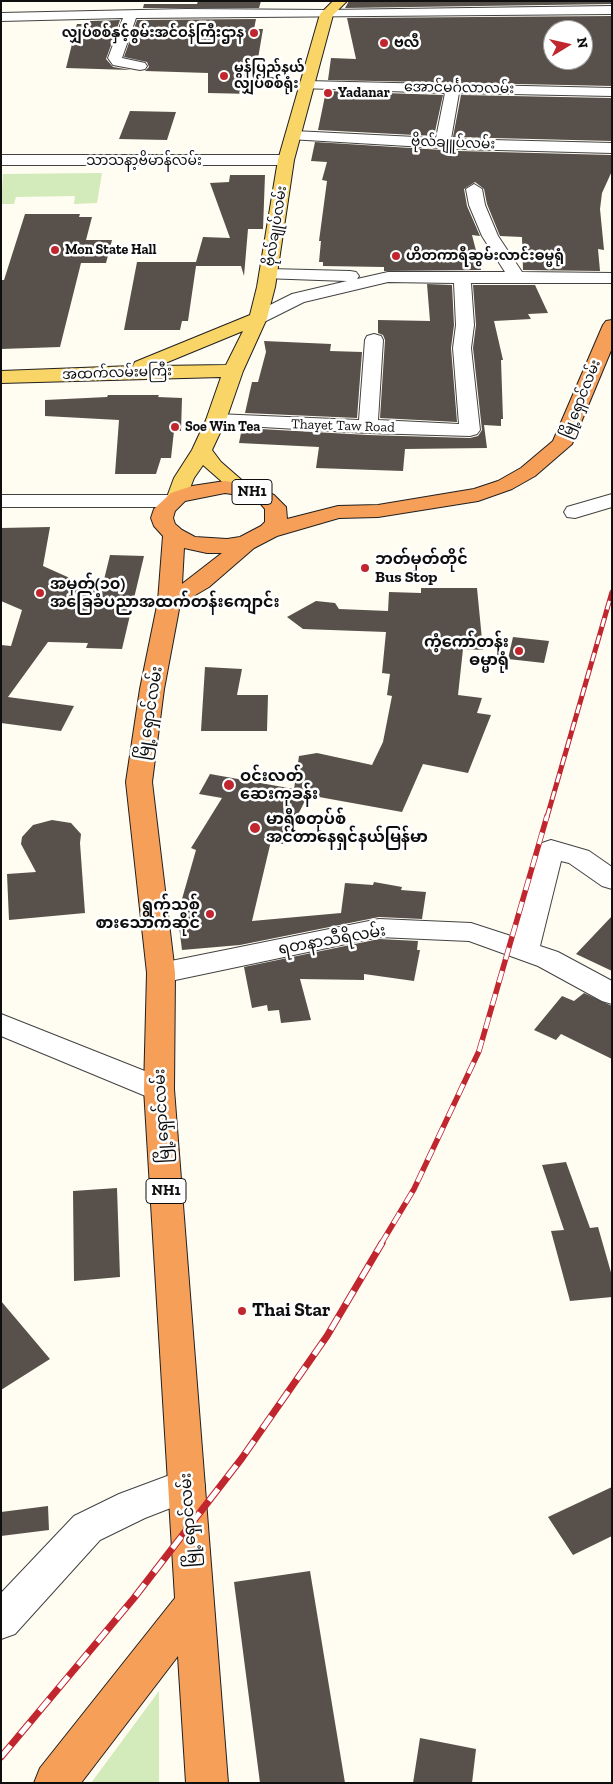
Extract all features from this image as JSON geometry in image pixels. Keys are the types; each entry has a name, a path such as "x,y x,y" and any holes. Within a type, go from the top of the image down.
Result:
{"highway":[{"name":"မြို့ရှောင်လမ်း","path":"267,499 338,512 378,511 478,495 505,484 528,472 562,444 612,325"},
{"name":"NH1","path":"169,601 201,582 246,542 269,531 276,523 277,515 274,507 267,499 242,489 208,488 175,499 165,509 162,518 169,531 188,542 206,546 246,542"},
{"name":"မြို့ရှောင်လမ်း","path":"269,531 338,512"},
{"name":"မြို့ရှောင်လမ်း","path":"169,531 169,601 152,689 140,782 161,973 160,1089 207,1783"},
{"path":"55,1783 194,1604"}],"main road":[{"path":"327,14 341,1"},
{"name":"ဗိုလ်ချုပ်လမ်း","path":"175,499 184,478 202,450 216,420 233,371 258,318 269,274 286,160 327,14"},
{"path":"127,372 258,318"},
{"name":"အထက်လမ်းမကြီး","path":"1,377 127,372 233,371"},
{"path":"202,450 214,466 242,489"}],"street":[{"path":"166,1 190,6 327,14 552,6 612,10"},
{"path":"1,17 131,14 190,6"},
{"path":"131,14 115,53 115,58 118,62 140,66"},
{"name":"အောင်မင်္ဂလာလမ်း","path":"306,85 612,92"},
{"path":"443,144 453,88"},
{"name":"ဗိုလ်ချူပ်လမ်း","path":"294,136 443,144 612,148"},
{"name":"သာသနာ့ဗိမာန်လမ်း","path":"1,160 286,160"},
{"path":"474,189 477,205 490,236 517,278"},
{"path":"269,274 388,277 612,278"},
{"path":"258,318 298,298 388,277"},
{"name":"Thayet Taw Road","path":"216,420 368,428 470,430 462,348 466,325 462,277"},
{"path":"368,428 374,340"},
{"path":"1,501 175,499"},
{"path":"575,512 612,500"},
{"path":"93,501 169,531"},
{"path":"525,951 551,849 579,857 612,880"},
{"name":"ရတနာသီရိလမ်း","path":"161,973 379,928 471,932 548,959 612,994"},
{"path":"1,1024 160,1089"},
{"path":"1,1621 87,1528 132,1506 186,1485"}],"green space":[{"path":"102,173 97,203 74,204 75,196 16,197 14,204 1,204 3,174"},
{"path":"159,1691 159,1783 91,1783"}],"building":[{"path":"198,1 261,1 259,8 143,8 144,4 197,4"},
{"path":"349,1 612,1 612,4 345,8"},
{"path":"612,16 612,86 328,80 331,58 356,59 347,18"},
{"path":"256,19 254,29 263,29 252,94 208,93 208,73 145,71 149,67 147,62 124,57 137,20"},
{"path":"120,20 106,59 113,67 131,70 66,68 77,24 90,24 90,21"},
{"path":"326,91 443,95 434,136 318,130"},
{"path":"461,95 612,98 612,141 453,137"},
{"path":"130,111 176,112 167,140 119,139"},
{"path":"315,142 459,151 612,155 612,171 602,193 600,209 604,250 598,249 600,271 523,270 522,237 500,236 487,204 484,189 475,182 464,189 467,206 480,236 472,235 481,270 384,271 384,267 323,266 323,262 319,262 321,241 319,241 327,181 322,180 327,162 311,161"},
{"path":"230,175 265,175 263,229 248,229 244,276 241,266 196,266 188,321 182,321 180,330 124,330 137,262 196,262 203,237 230,238 210,183 229,182"},
{"name":"Mon State Hall","path":"25,214 80,214 79,217 92,217 86,240 112,240 106,263 81,263 60,347 1,349 1,280 4,280"},
{"path":"427,284 452,285 454,325 451,348 457,422 380,418 385,340 383,335 378,333 378,320 430,321"},
{"path":"473,285 535,285 548,313 528,314 531,319 494,321 503,360 501,360 503,419 501,419 501,426 484,425 487,448 405,449 403,471 316,468 319,447 239,443 242,428 368,435 470,438 478,436 482,430 473,348 476,325"},
{"path":"264,341 331,344 330,351 362,352 357,418 245,413 252,382 258,382 266,352"},
{"path":"108,395 159,395 158,397 182,398 181,431 174,431 171,458 161,458 156,474 115,474 119,420 45,416 45,400 107,397"},
{"path":"50,527 43,566 101,592 110,555 144,556 122,649 86,648 88,643 48,642 8,697 74,706 61,731 1,723 1,645 11,646 22,610 1,601 1,528"},
{"path":"421,588 477,588 483,650 463,649 458,695 482,698 477,713 491,715 468,773 423,764 402,812 308,795 283,844 271,841 252,921 341,913 345,883 373,885 374,882 402,887 401,890 426,892 422,919 379,917 240,945 182,950 179,926 182,899 196,850 191,848 222,798 199,794 210,774 294,789 299,756 317,753 372,765 383,742 392,696 387,695 390,674 382,673 386,632 303,629 287,617 316,601 335,603 339,609 388,611 389,592 421,593"},
{"path":"513,637 549,641 544,663 508,659"},
{"path":"205,667 242,669 237,695 268,695 267,731 201,731"},
{"path":"52,820 71,823 81,834 85,913 9,920 7,874 36,872 21,844 22,837 33,825"},
{"path":"612,916 612,971 576,954"},
{"path":"379,939 418,941 417,950 420,950 414,981 364,974 364,980 300,979 311,1020 281,1023 279,1010 268,1011 267,1005 252,1008 244,967"},
{"path":"584,993 612,1006 612,1059 561,1034 556,1040 534,1030 562,996 574,1001"},
{"path":"566,1162 590,1228 598,1227 612,1276 612,1297 570,1301 551,1231 564,1230 542,1165"},
{"path":"117,1188 120,1277 74,1281 73,1191"},
{"path":"1,1301 50,1359 1,1390"},
{"path":"612,1487 612,1536 573,1555 548,1517"},
{"path":"48,1506 49,1530 1,1536 1,1512"},
{"path":"310,1571 345,1783 260,1783 234,1582"},
{"path":"420,1738 476,1749 472,1783 413,1783"}],"railway":[{"path":"547,817 612,592"},
{"path":"381,1244 414,1189 479,1051 547,816"},
{"path":"1,1757 134,1598 242,1458 327,1336 382,1243"}],"place":[{"name":"လျှပ်စစ်နှင့်စွမ်းအင်ဝန်ကြီးဌာန","path":"254,33"},
{"name":"ဗလီ","path":"384,43"},
{"name":"မွန်ပြည်နယ် လျှပ်စစ်ရုံး","path":"224,76"},
{"name":"Yadanar","path":"328,93"},
{"name":"Mon State Hall","path":"55,250"},
{"name":"ဟိတကာရီဆွမ်းလာင်းဓမ္မရုံ","path":"396,256"},
{"name":"Soe Win Tea","path":"175,427"},
{"name":"ဘတ်မှတ်တိုင် Bus Stop","path":"365,568"},
{"name":"အမှတ်(၁၀) အခြေခံပညာအထက်တန်းကျောင်း","path":"40,593"},
{"name":"ကံ့ကော်တန်း ဓမ္မာရုံ","path":"519,651"},
{"name":"ဝင်းလတ် ဆေးကုခန်း","path":"229,785"},
{"name":"မာရီစတုပ်စ် အင်တာနေရှင်နယ်မြန်မာ","path":"255,828"},
{"name":"ရွက်သစ် စားသောက်ဆိုင်","path":"210,914"},
{"name":"Thai Star","path":"242,1311"}]}
